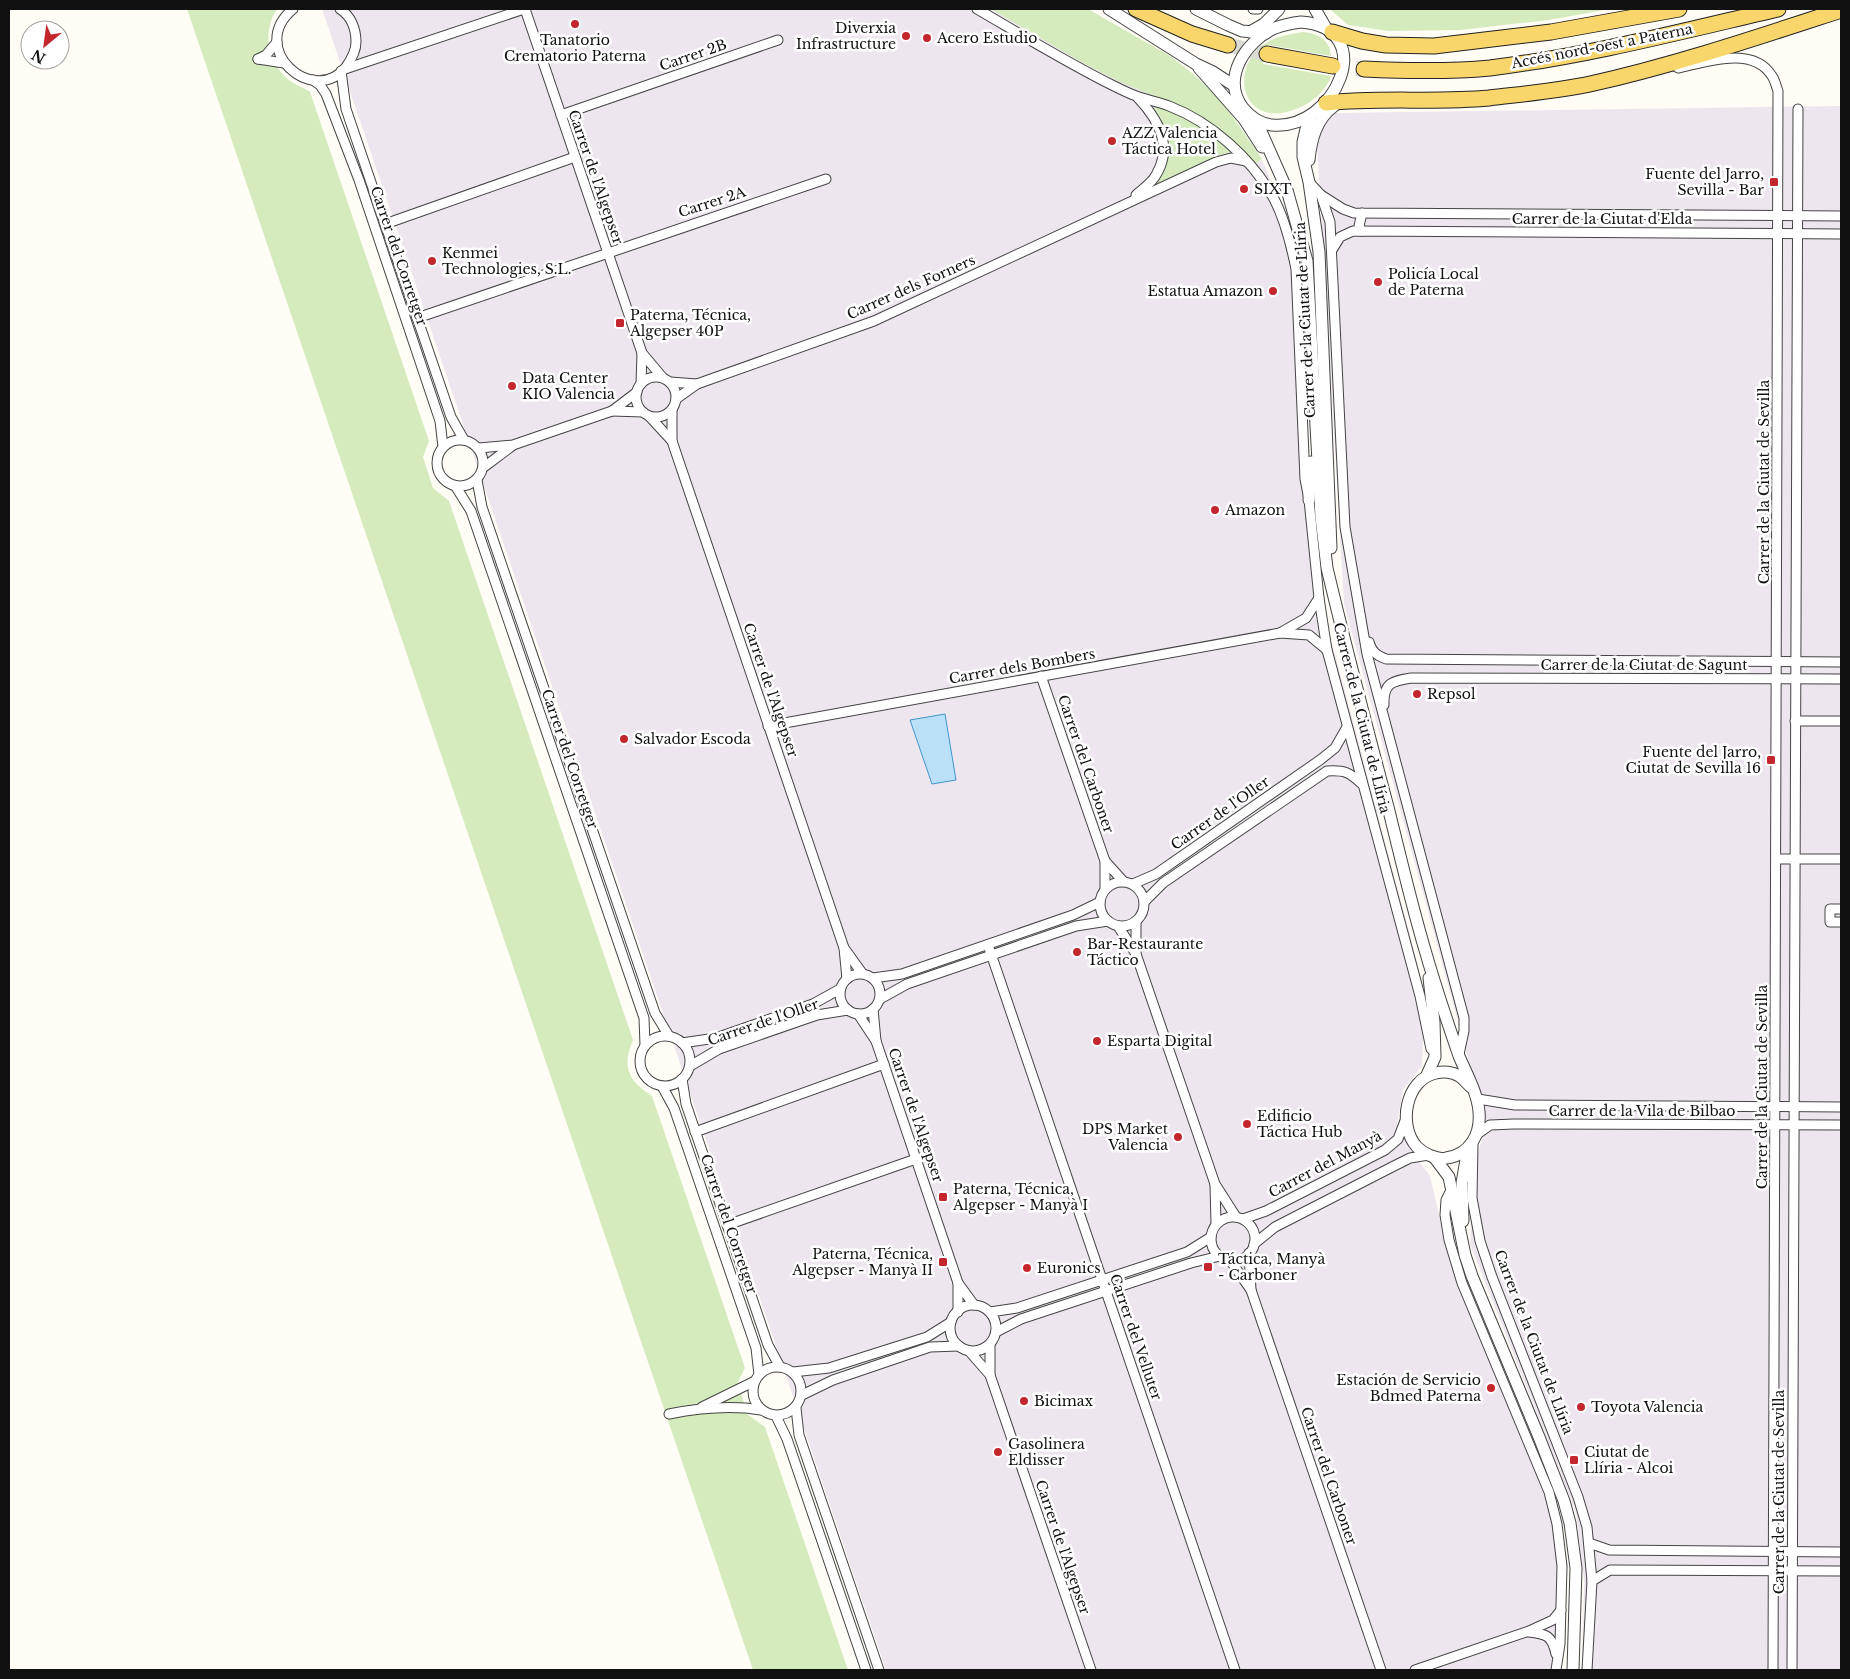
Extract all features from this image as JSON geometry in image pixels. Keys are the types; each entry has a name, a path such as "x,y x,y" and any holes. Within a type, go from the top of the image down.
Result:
{"main road":[{"path":"1136,9 1192,34 1228,45"},
{"path":"1329,30 1362,41 1434,46 1551,32 1679,9"},
{"name":"Accés nord-oest a Paterna","path":"1364,69 1433,71 1489,68 1553,59 1778,9"},
{"path":"1326,103 1358,100 1432,102 1488,98 1589,84 1732,46 1841,10"},
{"path":"1267,54 1333,66"}],"street":[{"path":"292,9 283,19 278,30 277,42 279,53 284,63 292,71 302,77 323,80 343,70 524,9"},
{"path":"340,9 351,20 356,33 356,46 352,58 343,70"},
{"name":"Carrer de l'Algepser","path":"524,9 642,353"},
{"path":"977,9 1070,64 1136,96"},
{"path":"1108,9 1196,64 1234,85"},
{"path":"1196,9 1228,26 1250,32 1271,30 1301,22 1313,23 1329,30"},
{"path":"1253,9 1258,9"},
{"path":"1250,32 1264,24 1279,9"},
{"path":"1287,9 1271,30 1256,40 1242,58 1234,75 1234,85 1239,102 1246,112 1256,120 1271,125 1285,125 1311,115 1326,103 1337,86 1343,62 1342,47 1315,9"},
{"name":"Carrer 2B","path":"561,115 778,40"},
{"path":"277,42 266,55 258,60 284,63"},
{"name":"Carrer de la Ciutat de Sevilla","path":"1589,84 1734,57 1755,61 1772,75 1778,90 1773,1670"},
{"path":"1196,64 1244,119 1278,172"},
{"name":"Carrer del Corretger","path":"343,70 346,108 451,417 464,440"},
{"name":"Carrer del Corretger","path":"313,80 320,85 326,94 356,172 440,421 443,447"},
{"name":"Carrer de la Ciutat de Llíria","path":"1136,96 1170,106 1204,123 1226,140 1246,160 1272,196 1290,242 1296,269 1305,479 1327,650 1420,996 1431,1048 1429,1064 1424,1077"},
{"name":"Carrer dels Forners","path":"1130,200 1155,177 1164,152 1164,139 1160,128 1148,108 1136,96"},
{"path":"1309,182 1310,150 1316,127 1323,116 1341,102"},
{"name":"Carrer de la Ciutat de Sevilla","path":"1792,1670 1798,109"},
{"name":"Carrer de la Ciutat de Llíria","path":"1311,115 1303,142 1303,157 1309,182 1319,252 1332,566 1336,608"},
{"name":"Carrer de la Ciutat de Llíria","path":"1256,120 1287,190 1307,261 1311,363 1321,517 1327,568 1336,608 1425,949 1459,1055 1471,1087 1478,1099 1479,1113 1462,1183 1465,1255"},
{"path":"385,224 575,156"},
{"name":"Carrer dels Forners","path":"676,399 697,384 874,321 1130,200 1216,162 1231,158 1246,160"},
{"name":"Carrer 2A","path":"417,318 826,179"},
{"name":"Carrer de la Ciutat de Llíria","path":"1309,182 1321,195 1330,222 1345,527 1360,616 1367,654 1463,1011 1464,1031 1459,1055"},
{"name":"Carrer de la Ciutat d'Elda","path":"1321,195 1343,209 1354,213 1841,216"},
{"path":"1362,213 1359,226 1362,231"},
{"name":"Carrer de la Ciutat d'Elda","path":"1332,250 1340,237 1353,231 1841,234"},
{"path":"642,353 675,390 676,399 672,410 672,441"},
{"path":"642,353 638,406 672,441"},
{"path":"1309,500 1312,461 1311,363"},
{"path":"513,445 484,467 478,480 468,486 456,487 443,480 437,466 438,456 443,447 453,441 464,440 479,448 513,445 612,411 651,378 666,380"},
{"name":"Carrer dels Forners","path":"666,380 697,384"},
{"path":"612,411 646,414 657,417 665,415 672,410"},
{"name":"Carrer de l'Algepser","path":"672,441 844,948"},
{"path":"479,448 483,457 484,467"},
{"name":"Carrer del Corretger","path":"478,480 482,506 655,1014 669,1036"},
{"name":"Carrer del Corretger","path":"456,487 471,511 644,1018 645,1045"},
{"name":"Carrer dels Bombers","path":"1280,633 1306,618 1319,598"},
{"name":"Carrer de la Ciutat de Sagunt","path":"1360,616 1372,651 1386,659 1841,662"},
{"name":"Carrer dels Bombers","path":"768,726 1280,633 1309,635 1327,650"},
{"path":"1447,678 1448,660"},
{"name":"Carrer del Carboner","path":"1041,676 1105,861 1105,888"},
{"name":"Carrer de la Ciutat de Sagunt","path":"1384,718 1384,695 1388,685 1396,680 1411,678 1841,680"},
{"path":"1796,721 1841,721"},
{"name":"Carrer de l'Oller","path":"1133,884 1156,874 1320,760 1335,748 1347,727"},
{"path":"1320,760 1327,772 1339,770 1350,773 1363,785"},
{"name":"Carrer de l'Oller","path":"1144,902 1162,883 1327,772"},
{"path":"1776,859 1841,859"},
{"name":"Carrer del Carboner","path":"1105,861 1123,881"},
{"path":"1136,921 1124,926 1118,926 1108,921 1103,915 1100,902 1105,888 1110,884 1123,881 1133,884 1142,895 1144,909 1136,921 1136,954"},
{"path":"873,978 902,974 1073,915 1100,902"},
{"path":"1841,908 1830,908 1830,922 1841,922"},
{"path":"876,1041 874,1009 880,999 907,984 1076,926 1108,921"},
{"path":"1118,926 1136,954 1215,1184 1239,1218 1253,1230 1254,1244"},
{"path":"988,945 991,955"},
{"path":"844,948 862,973 873,978 880,987 880,999"},
{"path":"844,948 847,978"},
{"name":"Carrer de la Ciutat de Llíria","path":"1424,1077 1435,1057 1434,1022 1425,949"},
{"name":"Carrer del Velluter","path":"991,955 1235,1670"},
{"path":"862,973 847,978 840,990 841,1001 848,1010 858,1014 874,1009"},
{"name":"Carrer de l'Oller","path":"682,1043 716,1038 813,1004 840,990"},
{"name":"Carrer de l'Oller","path":"690,1066 719,1048 817,1014 848,1010"},
{"path":"858,1014 876,1041"},
{"path":"669,1036 682,1043 687,1050 690,1066 682,1079 676,1084 662,1086 650,1081 642,1070 640,1057 645,1045 656,1037 669,1036"},
{"name":"Carrer de l'Algepser","path":"876,1041 958,1283"},
{"path":"695,1132 884,1064"},
{"name":"Carrer de la Ciutat de Llíria","path":"1471,1087 1458,1075 1442,1072 1424,1077 1417,1082 1409,1098 1406,1118 1411,1136 1417,1147 1432,1156 1449,1177 1465,1255 1472,1276 1540,1437 1564,1500 1570,1523 1576,1568 1573,1670"},
{"name":"Carrer del Corretger","path":"682,1079 686,1104 695,1132 768,1345 780,1367"},
{"name":"Carrer del Corretger","path":"662,1086 674,1108 756,1348 757,1378"},
{"name":"Carrer de la Vila de Bilbao","path":"1478,1099 1515,1105 1841,1107"},
{"name":"Carrer del Manyà","path":"1239,1218 1266,1211 1385,1150 1398,1139 1406,1118"},
{"name":"Carrer de la Vila de Bilbao","path":"1473,1141 1490,1125 1841,1125"},
{"path":"1211,1237 1215,1251 1220,1256 1230,1260 1244,1257 1249,1253 1254,1244 1275,1227 1402,1162 1410,1158 1432,1156 1444,1159 1458,1156 1473,1141"},
{"name":"Carrer de la Ciutat de Llíria","path":"1473,1141 1472,1198 1480,1241 1492,1277 1578,1497 1587,1527 1592,1581 1587,1670"},
{"path":"727,1225 916,1159"},
{"path":"990,1312 1017,1308 1187,1252 1211,1237 1216,1224 1215,1184"},
{"path":"1451,1190 1446,1200 1445,1215 1449,1240 1462,1283 1549,1492 1557,1524 1562,1566 1560,1644 1556,1670"},
{"path":"1216,1224 1228,1217 1239,1218"},
{"name":"Carrer del Carboner","path":"1249,1253 1251,1290 1381,1670"},
{"path":"996,1332 1021,1318 1191,1263 1220,1256"},
{"name":"Carrer del Carboner","path":"1230,1260 1251,1290"},
{"path":"958,1283 974,1306"},
{"path":"958,1283 958,1312"},
{"path":"700,1408 757,1378 765,1370 780,1367 793,1372 829,1368 882,1352 927,1337 952,1322 963,1308 974,1306 985,1308 994,1318 996,1332 990,1345 990,1376"},
{"path":"1774,1315 1793,1314"},
{"path":"952,1322 952,1335 959,1346"},
{"path":"969,1351 984,1349 990,1345"},
{"path":"802,1395 833,1380 930,1347 959,1346 969,1351 990,1376"},
{"path":"793,1372 802,1387 802,1395 796,1408 799,1435 879,1670"},
{"name":"Carrer de l'Algepser","path":"990,1376 1091,1670"},
{"path":"757,1378 753,1396 761,1410"},
{"path":"669,1414 700,1408 739,1407 783,1416 796,1408"},
{"path":"776,1416 787,1439 866,1670"},
{"path":"1589,1543 1609,1550 1841,1552"},
{"path":"1592,1581 1610,1570 1841,1571"},
{"path":"1415,1670 1529,1632 1553,1620 1561,1610"},
{"path":"1529,1632 1544,1634 1553,1642 1557,1659"}],"shaded area":[{"path":"322,9 1014,9 1252,146 1266,168 1296,249 1313,520 1327,624 1420,973 1425,1001 1422,1066 1403,1090 1397,1124 1416,1157 1430,1176 1443,1231 1554,1493 1562,1531 1565,1572 1561,1670 886,1670"},
{"path":"1841,106 1841,1670 1582,1670 1584,1580 1576,1513 1470,1244 1477,1154 1483,1137 1483,1095 1475,1084 1344,604 1316,129 1334,113"}],"green space":[{"path":"187,9 277,9 269,27 268,37 272,56 276,65 289,80 310,92 429,441 423,457 433,488 449,501 633,1040 628,1058 629,1072 638,1085 652,1096 745,1368 738,1382 747,1414 765,1427 848,1670 753,1670"},
{"path":"991,9 1088,9 1170,56 1192,73 1221,100 1262,159 1255,164 1181,107 1118,81 1083,63"},
{"path":"1330,9 1610,9 1549,20 1460,30 1388,31 1348,25"},
{"path":"1302,32 1322,38 1328,45 1331,56 1268,45 1263,64 1331,76 1329,81 1320,94 1303,106 1282,113 1266,112 1254,105 1246,94 1244,81 1247,66 1255,53 1268,42"},
{"path":"1155,106 1176,114 1206,130 1231,152 1219,155 1156,184 1167,158 1168,138 1154,108"}],"water":[{"path":"945,714 956,780 932,784 910,720"}],"tunnel":[{"path":"1228,45 1267,54"},
{"path":"1333,66 1364,69"}],"place":[{"name":"Tanatorio Crematorio Paterna","path":"575,24"},
{"name":"Diverxia Infrastructure","path":"906,36"},
{"name":"Acero Estudio","path":"927,38"},
{"name":"AZZ Valencia Táctica Hotel","path":"1112,141"},
{"name":"Fuente del Jarro, Sevilla - Bar","path":"1774,182"},
{"name":"SIXT","path":"1244,189"},
{"name":"Kenmei Technologies, S.L.","path":"432,261"},
{"name":"Policía Local de Paterna","path":"1378,282"},
{"name":"Estatua Amazon","path":"1273,291"},
{"name":"Paterna, Técnica, Algepser 40P","path":"620,323"},
{"name":"Data Center KIO Valencia","path":"512,386"},
{"name":"Amazon","path":"1215,510"},
{"name":"Repsol","path":"1417,694"},
{"name":"Salvador Escoda","path":"624,739"},
{"name":"Fuente del Jarro, Ciutat de Sevilla 16","path":"1771,760"},
{"name":"Bar-Restaurante Táctico","path":"1077,952"},
{"name":"Esparta Digital","path":"1097,1041"},
{"name":"Edificio Táctica Hub","path":"1247,1124"},
{"name":"DPS Market Valencia","path":"1178,1137"},
{"name":"Paterna, Técnica, Algepser - Manyà I","path":"943,1197"},
{"name":"Paterna, Técnica, Algepser - Manyà II","path":"943,1262"},
{"name":"Táctica, Manyà - Carboner","path":"1208,1267"},
{"name":"Euronics","path":"1027,1268"},
{"name":"Estación de Servicio Bdmed Paterna","path":"1491,1388"},
{"name":"Bicimax","path":"1024,1401"},
{"name":"Toyota Valencia","path":"1581,1407"},
{"name":"Gasolinera Eldisser","path":"998,1452"},
{"name":"Ciutat de Llíria - Alcoi","path":"1574,1460"}]}
